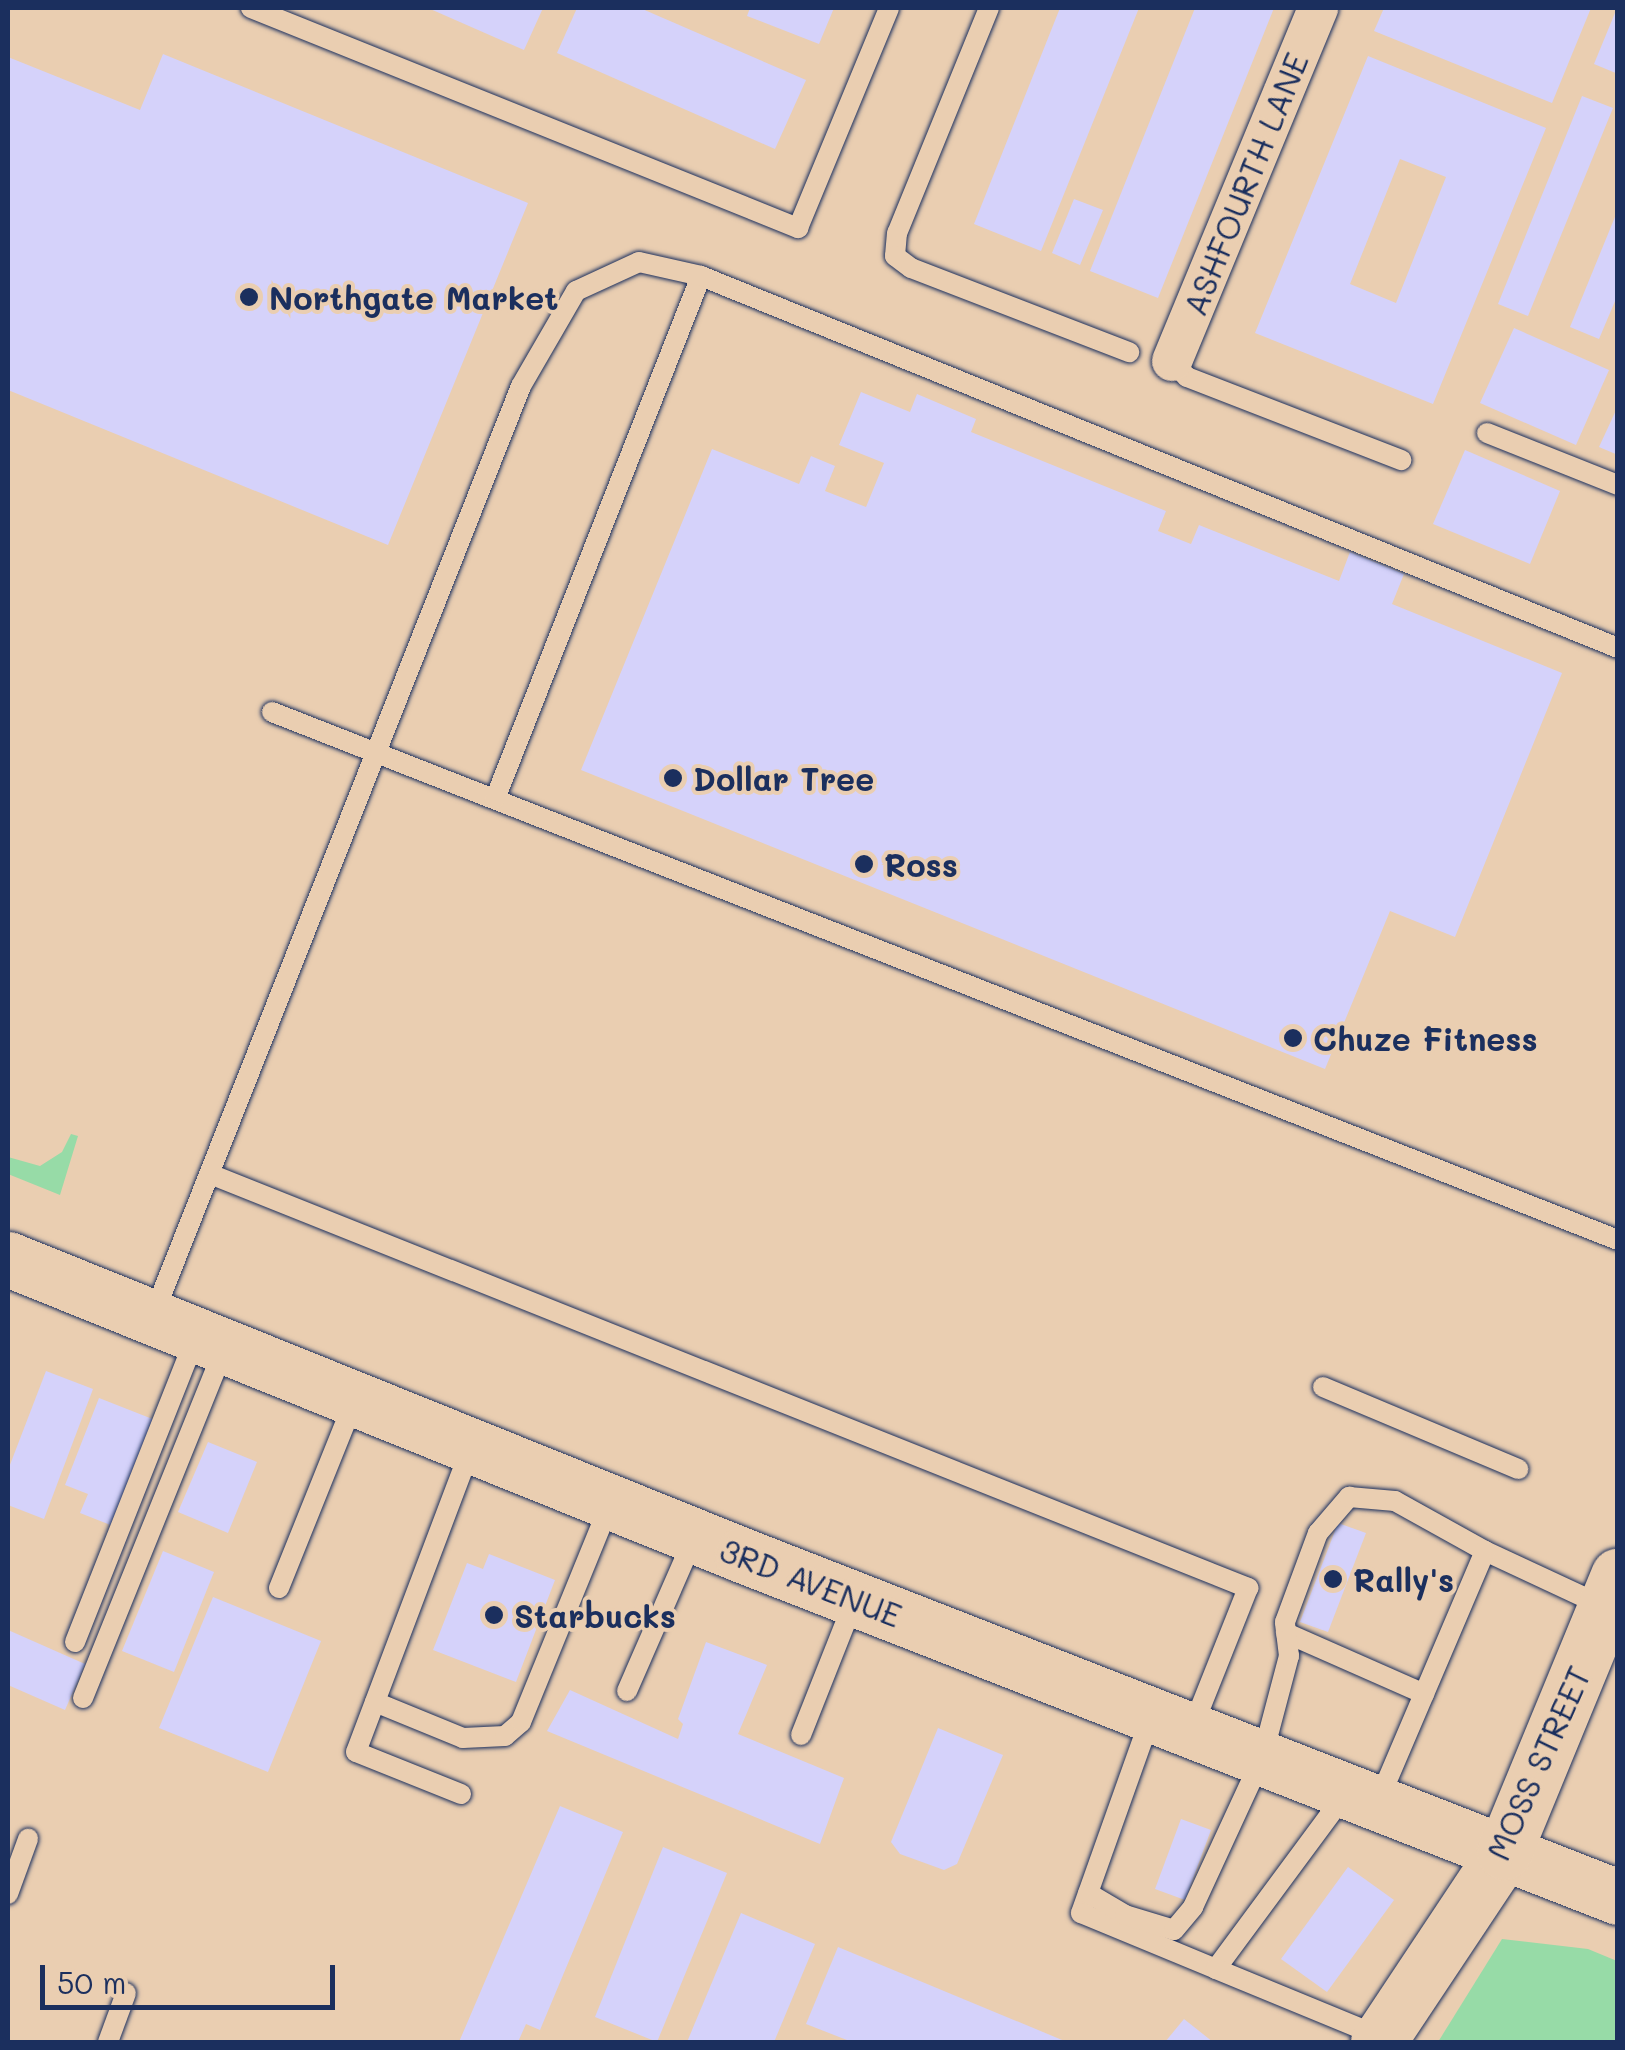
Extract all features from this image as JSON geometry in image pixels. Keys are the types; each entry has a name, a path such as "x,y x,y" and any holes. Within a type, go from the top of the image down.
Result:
{"main road":[{"name":"3RD AVENUE","path":"8,1258 854,1599 1617,1895"},
{"name":"MOSS STREET","path":"1379,2040 1504,1852 1611,1591"}],"street":[{"name":"ASHFOURTH LANE","path":"1172,361 1318,8"}],"lane":[{"path":"251,8 798,228 889,8"},
{"path":"989,8 897,233 895,256 911,268 1129,352"},
{"path":"83,1698 192,1333 210,1174 380,754 522,386 576,291 639,262 701,276 1618,648"},
{"path":"494,799 701,276"},
{"path":"1172,361 1187,377 1401,460"},
{"path":"1486,433 1618,486"},
{"path":"272,712 1618,1240"},
{"path":"210,1174 1248,1588 1171,1722 1081,1914 1379,2040"},
{"path":"75,1642 192,1333"},
{"path":"1323,1387 1518,1468"},
{"path":"280,1588 355,1399"},
{"path":"461,1794 356,1752 472,1446"},
{"path":"1088,1894 1126,1915 1174,1930 1192,1906 1262,1758 1289,1656 1286,1633 1318,1533 1350,1497 1395,1501 1485,1551 1611,1591"},
{"path":"374,1702 463,1738 505,1736 521,1722 611,1502"},
{"path":"626,1691 695,1536"},
{"path":"1216,1969 1362,1797 1424,1694 1485,1551"},
{"path":"800,1735 854,1599"},
{"path":"1286,1633 1424,1694"},
{"path":"8,1894 28,1839"},
{"path":"108,2042 126,1993"}],"green space":[{"path":"71,1134 78,1136 60,1195 8,1174 8,1157 40,1166 62,1152"},
{"path":"1502,1939 1588,1949 1617,1961 1617,2042 1438,2042"}],"building":[{"path":"428,8 543,8 524,50"},
{"path":"577,8 640,8 806,80 775,149 557,53"},
{"path":"750,8 834,8 819,44 747,16"},
{"path":"1060,8 1139,8 1041,251 974,224"},
{"path":"1195,8 1274,8 1158,298 1090,271"},
{"path":"1384,8 1591,8 1552,103 1374,31"},
{"path":"1618,8 1618,74 1594,64"},
{"name":"Northgate Market","path":"163,54 528,203 388,545 8,390 8,57 140,110"},
{"path":"1368,56 1546,128 1433,404 1255,333","holes":["1400,159 1446,177 1396,303 1350,284"]},
{"path":"1582,96 1613,108 1528,316 1498,304"},
{"path":"1074,199 1103,210 1080,265 1052,253"},
{"path":"1617,212 1618,294 1599,339 1570,327"},
{"path":"1514,328 1609,370 1576,445 1480,403"},
{"path":"861,392 910,412 917,394 976,419 971,432 1166,511 1158,531 1191,544 1199,525 1339,581 1350,552 1404,574 1392,604 1562,673 1455,937 1390,911 1325,1069 581,770 712,449 799,484 811,456 835,466 825,491 866,507 884,463 839,445"},
{"path":"1618,406 1618,455 1599,447"},
{"path":"1465,450 1560,491 1530,564 1433,524"},
{"path":"46,1371 93,1389 44,1519 8,1505 8,1470"},
{"path":"99,1398 155,1420 113,1526 80,1513 88,1494 65,1485"},
{"path":"208,1442 257,1462 228,1533 178,1512"},
{"path":"1338,1523 1366,1533 1328,1632 1300,1622"},
{"path":"163,1551 214,1572 174,1672 122,1651"},
{"name":"Starbucks","path":"489,1554 555,1580 516,1682 433,1650 467,1563 483,1569"},
{"path":"213,1597 321,1641 268,1772 159,1728"},
{"path":"8,1630 85,1664 65,1710 8,1685"},
{"path":"706,1642 767,1665 738,1734 844,1778 820,1844 547,1731 570,1690 678,1739 683,1724 678,1719"},
{"path":"938,1728 1003,1755 957,1864 944,1870 900,1854 891,1842"},
{"path":"560,1806 623,1832 540,2030 526,2024 518,2042 459,2042"},
{"path":"1181,1819 1211,1830 1185,1900 1155,1889"},
{"path":"663,1847 727,1873 657,2042 595,2017"},
{"path":"1348,1867 1394,1900 1327,1992 1281,1959"},
{"path":"741,1913 815,1944 774,2042 687,2042"},
{"path":"838,1947 1067,2042 852,2042 806,2024"},
{"path":"1184,2019 1213,2042 1165,2042"}],"place":[{"name":"Northgate Market","path":"249,297"},
{"name":"Dollar Tree","path":"673,778"},
{"name":"Ross","path":"864,864"},
{"name":"Chuze Fitness","path":"1293,1038"},
{"name":"Rally's","path":"1333,1579"},
{"name":"Starbucks","path":"494,1615"}]}
